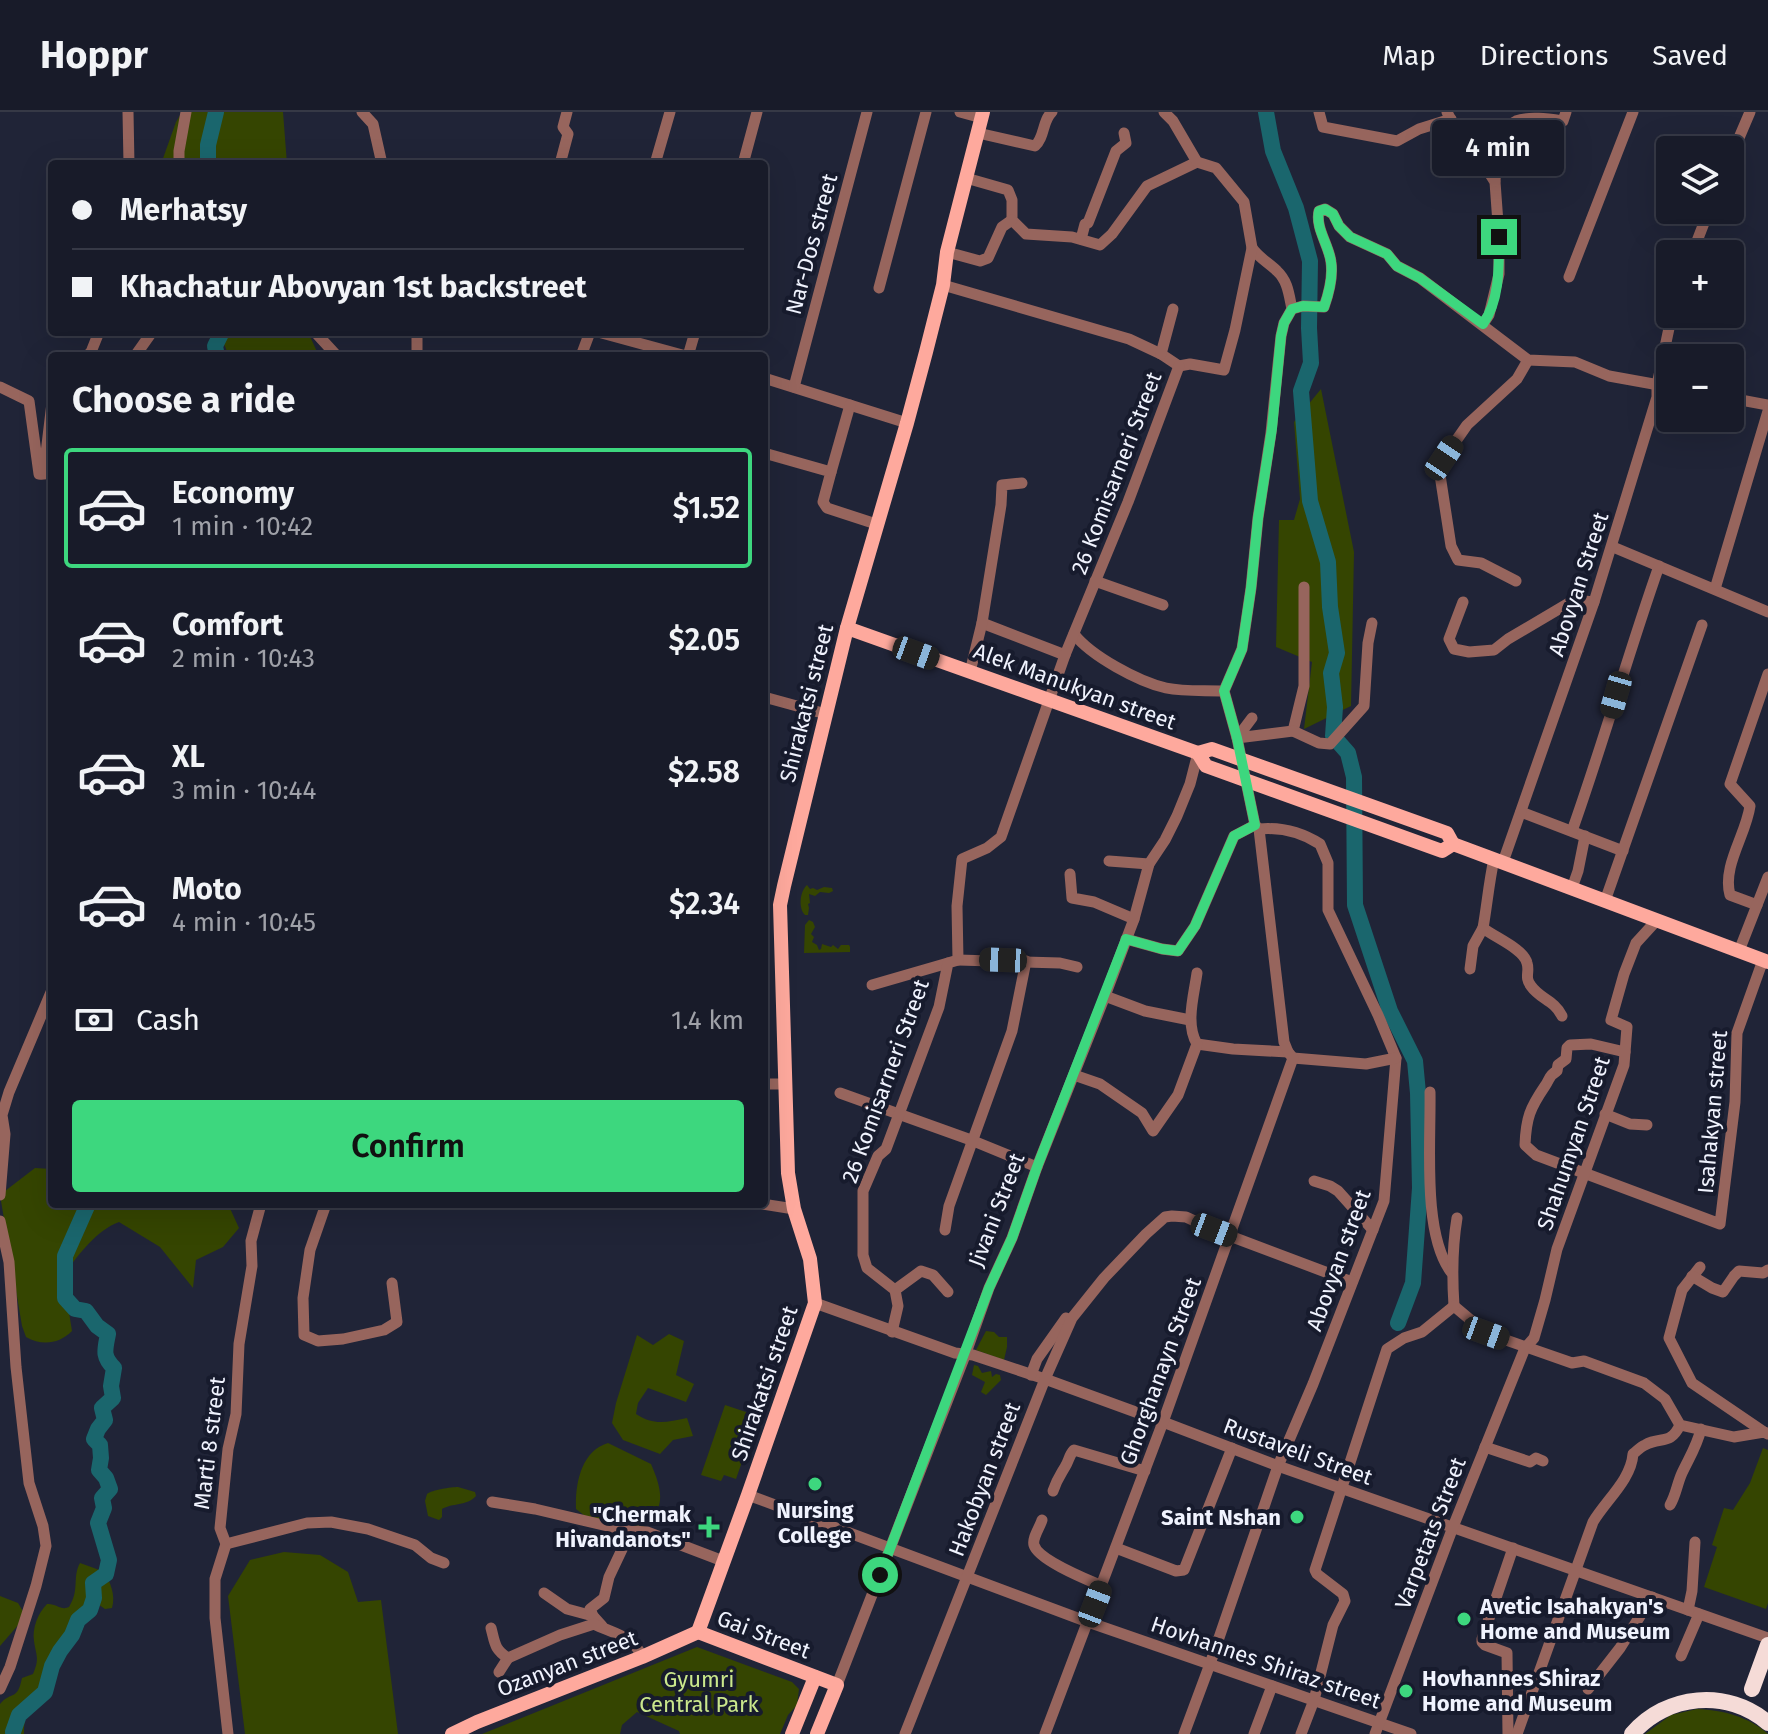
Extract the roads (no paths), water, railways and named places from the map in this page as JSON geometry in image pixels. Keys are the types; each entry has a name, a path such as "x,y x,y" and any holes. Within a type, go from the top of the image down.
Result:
{"highway":[{"path":"1764,1719 1752,1689 1768,1645"},
{"path":"1632,1734 1648,1718 1676,1705 1699,1700 1726,1700 1752,1689"},
{"path":"1726,1700 1764,1719"}],"main road":[{"name":"Shirakatsi street","path":"698,1632 815,1303 810,1259 794,1209 788,1173 780,905 847,628 907,423 943,285 947,252 981,121"},
{"name":"Alek Manukyan street","path":"847,628 1198,753 1206,766 1442,851 1453,844 1766,961"},
{"name":"Gai Street","path":"698,1632 837,1685"},
{"name":"Ozanyan street","path":"452,1734 698,1632"},
{"path":"792,1734 815,1677"},
{"path":"817,1734 837,1685"}],"street":[{"path":"128,112 129,160"},
{"path":"179,160 186,112"},
{"path":"362,112 373,124 381,160"},
{"path":"561,160 568,134 563,127 567,112"},
{"path":"656,160 670,112"},
{"path":"744,160 757,112"},
{"name":"Nar-Dos street","path":"794,387 867,112"},
{"path":"879,288 926,112"},
{"path":"960,112 1035,146 1046,118 1052,112"},
{"path":"943,285 1129,339 1179,366 1190,364 1224,370 1252,248 1244,202 1216,168 1197,162 1173,121 1164,112"},
{"path":"1319,112 1323,127 1397,141 1449,115 1463,144 1485,166 1495,182"},
{"path":"1445,171 1463,144 1483,125 1509,126 1518,120 1563,121 1566,112"},
{"path":"1740,136 1750,112"},
{"path":"1569,277 1629,113"},
{"path":"1483,324 1489,315 1499,274 1496,161 1509,126"},
{"path":"1081,239 1116,151 1126,143 1124,133"},
{"path":"966,178 1008,190 1012,200 1012,220 1026,234 1072,237 1100,245 1112,234 1147,186 1197,162"},
{"path":"1290,1055 1284,1042 1257,827 1224,691 1242,649 1284,323 1303,307 1324,307 1330,281 1331,260 1317,219 1319,211 1325,209 1333,214 1350,237 1387,254 1397,266 1420,278 1528,360 1575,362 1609,376 1656,385"},
{"path":"947,252 980,261 988,258 1002,227 1012,220"},
{"path":"1252,248 1279,272 1303,307"},
{"path":"1161,354 1173,309"},
{"path":"319,336 333,352"},
{"path":"616,336 673,352"},
{"path":"1516,581 1481,563 1458,560 1451,546 1440,475 1444,458 1467,425 1517,379 1528,360"},
{"name":"26 Komisarneri Street","path":"895,1290 867,1268 863,1255 863,1191 878,1156 886,1149 953,961 962,859 987,848 1001,837 1065,655 1128,502 1179,366"},
{"path":"768,379 907,423"},
{"path":"0,387 29,401 39,474 48,471"},
{"name":"Abovyan Street","path":"1470,969 1473,946 1483,928 1487,888 1521,812 1594,602 1656,400"},
{"path":"1744,401 1768,405"},
{"path":"850,405 823,502 827,508 876,524"},
{"path":"1715,589 1768,411"},
{"path":"768,454 831,472"},
{"path":"970,672 982,623 1002,485 1022,483"},
{"path":"1613,547 1768,612"},
{"path":"1572,831 1659,566"},
{"path":"1095,581 1163,605"},
{"path":"1293,731 1304,686 1304,587"},
{"path":"1463,602 1449,639 1454,649 1469,652 1494,650 1574,600 1594,602"},
{"path":"982,623 1065,655"},
{"path":"1237,738 1293,731 1319,743 1330,744 1364,706 1372,623"},
{"path":"1605,901 1702,625"},
{"path":"1074,634 1081,643 1139,679 1167,688 1224,691"},
{"path":"1757,905 1730,895 1728,884 1732,863 1750,810 1749,803 1730,784 1768,674"},
{"path":"768,698 826,714"},
{"path":"1237,738 1252,718"},
{"name":"Jivani Street","path":"837,1685 1105,996 1134,919 1149,864 1177,816 1198,753"},
{"path":"1521,812 1623,851"},
{"path":"1126,939 1178,951 1195,926 1234,836 1257,827"},
{"name":"Abovyan street","path":"1184,1734 1278,1466 1384,1201 1396,1058 1328,910 1328,863 1320,844 1295,832 1257,827"},
{"path":"1572,888 1585,836"},
{"path":"1109,861 1149,864"},
{"path":"1070,874 1072,898 1094,902 1134,919"},
{"path":"1739,951 1768,877"},
{"name":"Shahumyan Street","path":"1525,1348 1534,1338 1557,1249 1624,1065 1627,1027 1611,1020 1624,974 1636,943 1657,920"},
{"path":"1483,928 1525,958 1529,984 1557,1006 1562,1016"},
{"path":"872,985 953,961 1026,961 1077,967"},
{"path":"945,1230 949,1206 971,1140 1012,1031 1026,961"},
{"name":"Isahakyan street","path":"1584,1173 1720,1224 1735,1102 1737,1033 1766,961"},
{"path":"1197,973 1190,1020 1197,1044 1366,1064 1396,1058"},
{"path":"1105,996 1145,1011 1190,1020"},
{"path":"0,1195 5,1134 2,1115 48,999"},
{"path":"1074,1075 1100,1084 1142,1113 1153,1131 1178,1095 1197,1044"},
{"path":"1584,1173 1536,1155 1525,1145 1526,1122 1538,1094 1557,1071 1558,1065 1566,1059 1570,1045 1591,1044 1625,1052"},
{"name":"Ghorghanayn Street","path":"1045,1734 1163,1422 1230,1236 1290,1055"},
{"path":"768,1084 786,1084"},
{"path":"1430,1092 1430,1206 1443,1258 1451,1272"},
{"path":"840,1093 1037,1167"},
{"path":"1605,1114 1630,1124 1647,1125"},
{"path":"1314,1181 1338,1191 1373,1230"},
{"path":"768,1205 794,1209"},
{"name":"Marti 8 street","path":"228,1734 215,1618 215,1579 226,1544 220,1528 228,1449 236,1414 239,1344 252,1266 251,1241 260,1208"},
{"path":"327,1208 310,1250 303,1298 304,1335 318,1341 384,1330 397,1322 392,1283"},
{"name":"Hakobyan street","path":"905,1734 1072,1318 1126,1254 1165,1217 1186,1217 1230,1236"},
{"path":"1457,1218 1451,1272 1454,1306 1486,1333 1572,1363 1584,1361 1644,1383 1665,1399 1680,1425 1734,1437 1766,1433"},
{"path":"0,1221 9,1262 16,1367 29,1483 46,1546 10,1667 0,1689"},
{"path":"1230,1236 1352,1282"},
{"path":"1766,1433 1692,1383 1669,1338 1682,1290 1696,1272 1712,1288 1723,1292 1739,1271 1763,1273 1768,1270"},
{"path":"892,1332 898,1306 895,1290 921,1271 933,1275 948,1292"},
{"name":"Rustaveli Street","path":"815,1303 955,1353 966,1353 1045,1379 1278,1466 1768,1638"},
{"path":"1301,1734 1314,1700 1333,1625 1345,1601 1343,1594 1315,1570 1387,1349 1404,1338 1422,1332 1454,1306"},
{"path":"1031,1375 1037,1359 1066,1317"},
{"name":"Varpetats Street","path":"1377,1728 1525,1348"},
{"path":"1517,1734 1593,1522 1626,1478 1633,1454 1645,1445 1669,1439 1680,1425"},
{"path":"1670,1505 1701,1429"},
{"path":"1485,1447 1530,1462 1536,1458 1543,1461"},
{"path":"1116,1548 1176,1571 1184,1570 1232,1448"},
{"path":"1053,1491 1074,1450 1145,1471"},
{"name":"Hovhannes Shiraz street","path":"748,1495 1088,1622 1314,1700 1377,1728 1411,1734"},
{"path":"492,1502 629,1531 647,1532 723,1561"},
{"path":"1042,1520 1034,1541 1036,1549 1059,1565 1102,1586"},
{"path":"226,1544 307,1523 331,1522 368,1529 415,1545 431,1558 444,1563"},
{"path":"609,1632 590,1609 604,1598 609,1577 626,1541 638,1531"},
{"path":"1681,1656 1693,1612 1695,1542"},
{"path":"1508,1734 1507,1653 1485,1645 1482,1639 1513,1548"},
{"path":"544,1593 567,1609 593,1616"},
{"path":"1588,1689 1620,1648 1652,1597"},
{"path":"499,1672 508,1658 594,1624 628,1639 636,1645 642,1657"},
{"path":"491,1628 495,1645 508,1658"},
{"path":"1254,1734 1272,1686"}],"waterway":[{"path":"208,160 208,145 216,112"},
{"path":"1266,112 1273,151 1296,208 1310,261 1311,363 1301,391 1310,501 1328,562 1330,607 1337,653 1331,673 1335,707 1333,736 1348,753 1354,777 1355,905 1390,1011 1415,1061 1420,1188 1413,1283 1398,1323"},
{"path":"216,352 215,346 220,336"},
{"path":"13,1732 19,1715 45,1692 52,1666 78,1620 90,1610 94,1598 93,1583 106,1574 109,1560 98,1523 104,1508 102,1498 110,1489 99,1470 100,1445 94,1439 105,1420 102,1408 113,1398 114,1368 105,1352 108,1334 97,1326 86,1311 75,1309 65,1298 65,1256 86,1208"}],"place":[{"name":"Nursing College","path":"815,1484"},
{"name":"Saint Nshan","path":"1297,1517"},
{"name":"\"Chermak Hivandanots\"","path":"709,1527"},
{"name":"Avetic Isahakyan's Home and Museum","path":"1464,1619"},
{"name":"Hovhannes Shiraz Home and Museum","path":"1406,1691"}],"park label":[{"name":"Gyumri Central Park","path":"699,1692"}]}
